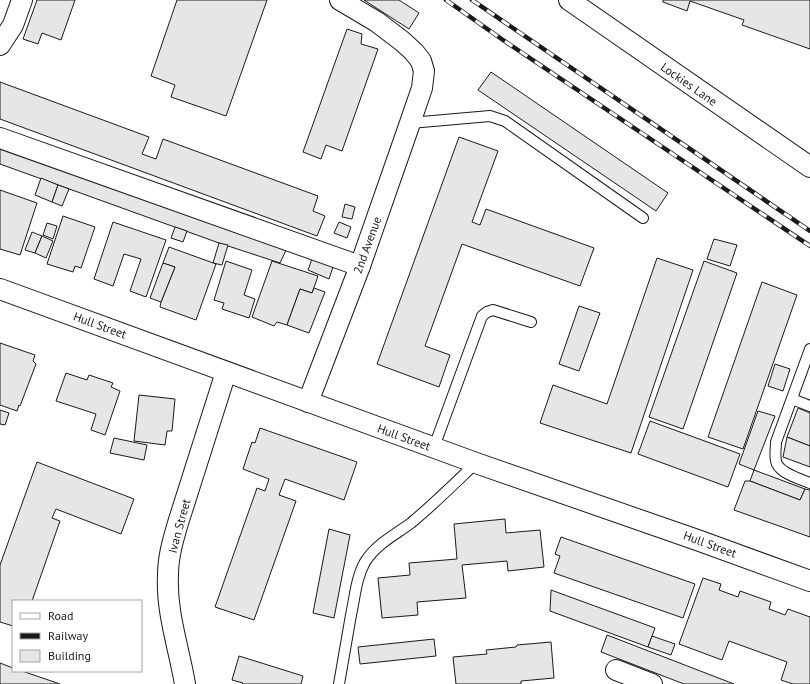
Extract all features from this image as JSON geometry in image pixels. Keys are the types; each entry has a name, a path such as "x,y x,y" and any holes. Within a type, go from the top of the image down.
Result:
{"street":[{"path":"0,45 13,26 22,0"},
{"name":"2nd Avenue","path":"308,402 360,266 422,88 424,71 421,62 414,52 390,30 340,0"},
{"name":"Lockies Lane","path":"569,0 810,167"},
{"path":"0,138 360,266"},
{"name":"Hull Street","path":"0,289 476,463 810,581"},
{"name":"Ivan Street","path":"184,684 170,610 168,574 172,546 178,523 226,372"},
{"path":"616,670 652,684"}],"lane":[{"path":"410,123 490,116 505,122 643,218"},
{"path":"434,447 482,316 493,310 531,322"},
{"path":"810,349 776,442 777,464 786,472 810,483"},
{"path":"792,399 810,406"},
{"path":"339,684 356,589 360,572 366,562 379,546 411,523 436,502 476,463"}],"building":[{"path":"37,0 75,0 61,40 42,33 38,44 23,39"},
{"path":"177,0 267,0 226,116 171,97 175,85 151,76"},
{"path":"364,0 399,0 419,13 409,29"},
{"path":"663,0 810,0 810,49 742,25 744,20 690,1 687,11 663,2"},
{"path":"347,29 362,34 361,44 378,49 342,151 326,145 321,159 303,152"},
{"path":"491,72 668,193 656,211 478,90"},
{"path":"0,82 149,137 142,154 156,159 163,139 318,196 313,211 325,216 317,236 0,119"},
{"path":"459,137 498,151 472,222 480,225 486,209 594,248 580,286 462,244 425,346 450,355 439,387 377,364"},
{"path":"0,146 287,248 280,263 219,243 0,164"},
{"path":"41,178 58,185 52,202 35,195"},
{"path":"58,185 69,189 62,206 52,202"},
{"path":"0,190 37,203 20,255 0,249"},
{"path":"345,204 355,207 352,219 342,217"},
{"path":"63,216 95,227 81,268 75,266 73,272 47,264"},
{"path":"113,222 166,240 146,297 130,291 141,259 124,254 113,286 94,279"},
{"path":"339,222 351,227 347,238 334,233"},
{"path":"47,223 57,226 53,239 43,235"},
{"path":"175,227 187,231 183,242 171,238"},
{"path":"32,232 42,236 35,253 25,250"},
{"path":"42,236 53,241 46,258 35,253"},
{"path":"714,239 737,245 730,266 707,259"},
{"path":"219,243 228,245 222,265 213,263"},
{"path":"169,247 216,264 196,320 160,307 175,267 163,263"},
{"path":"313,256 334,264 329,279 308,270"},
{"path":"657,258 693,270 631,453 540,423 553,385 607,404"},
{"path":"226,261 252,270 244,295 255,299 249,318 222,309 224,303 214,300"},
{"path":"272,261 318,276 312,293 300,289 287,325 277,322 274,326 252,317"},
{"path":"704,261 737,273 683,429 649,417"},
{"path":"163,263 175,267 161,302 150,298"},
{"path":"762,282 797,295 743,449 708,437"},
{"path":"314,288 325,292 309,333 287,325 300,289 312,293"},
{"path":"579,306 600,313 579,371 559,364"},
{"path":"0,343 35,355 33,361 36,364 17,411 0,405"},
{"path":"775,364 790,369 783,391 768,386"},
{"path":"66,373 87,380 89,375 113,383 111,387 120,391 105,435 91,430 96,414 56,401"},
{"path":"139,395 175,399 172,431 167,431 165,445 134,441"},
{"path":"798,408 810,413 810,446 787,437"},
{"path":"0,410 9,413 5,425 0,424"},
{"path":"758,411 775,416 754,470 739,464"},
{"path":"650,421 740,454 728,487 638,454"},
{"path":"260,428 357,462 344,500 285,479 279,495 296,501 254,620 215,607 257,488 265,491 269,479 243,469 252,442 255,443"},
{"path":"787,437 810,446 810,467 783,457"},
{"path":"114,438 147,445 144,460 110,453"},
{"path":"37,462 134,499 121,534 56,509 52,518 60,521 32,600 12,600 12,626 0,622 0,565"},
{"path":"754,470 805,489 800,500 750,481"},
{"path":"745,481 750,481 800,500 805,489 810,490 810,537 734,510"},
{"path":"505,519 506,533 540,530 544,567 508,571 507,561 462,565 466,598 417,602 418,615 382,618 378,578 410,575 409,563 457,559 454,524"},
{"path":"329,529 350,535 334,618 313,613"},
{"path":"561,537 695,584 683,618 554,573 560,556 555,554"},
{"path":"703,578 721,584 719,590 738,597 740,591 771,602 769,609 785,615 788,609 810,617 810,684 793,684 781,680 787,662 729,641 722,660 679,644"},
{"path":"551,590 655,628 648,647 550,611"},
{"path":"607,635 734,684 684,684 601,652"},
{"path":"652,636 675,644 671,655 648,647"},
{"path":"434,639 436,656 360,664 358,647"},
{"path":"551,642 554,678 521,681 521,684 456,684 453,657 487,654 486,650 516,647 517,645"},
{"path":"239,656 303,676 301,684 242,684 243,683 232,680"},
{"path":"0,663 12,668 12,672 25,672 60,684 0,684"}],"railway":[{"path":"446,0 503,40 810,246"},
{"path":"472,0 810,231"}]}
